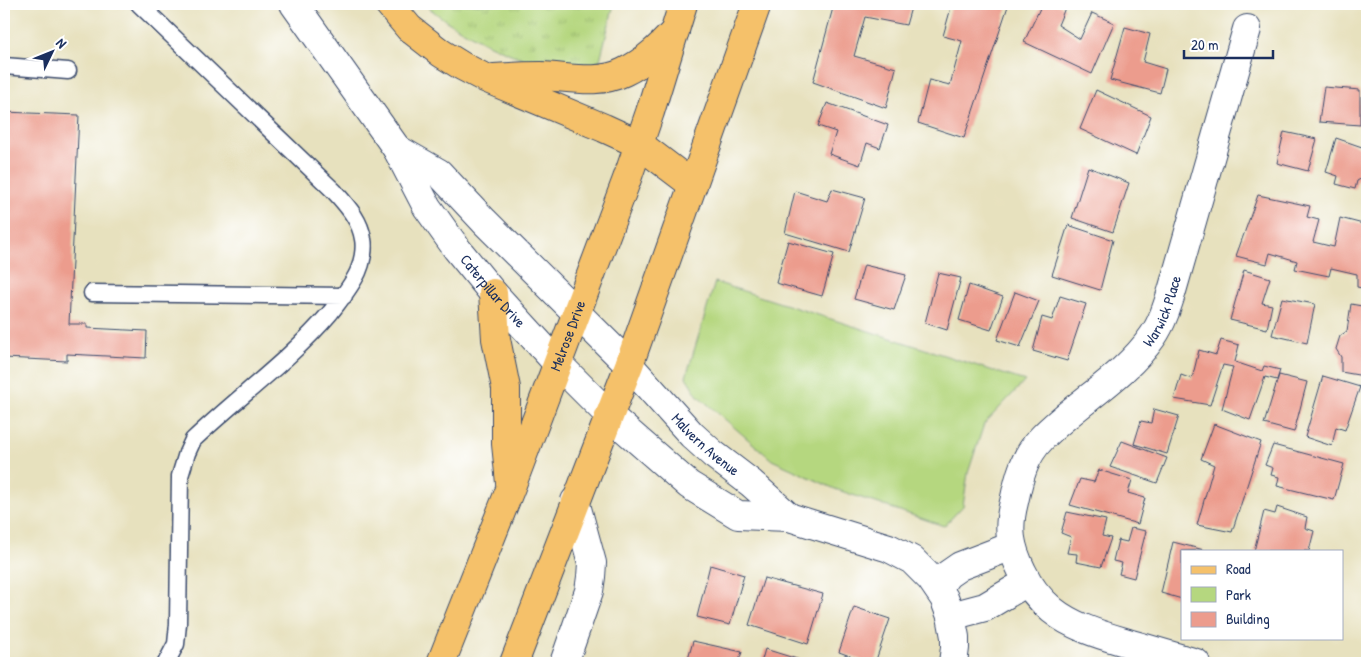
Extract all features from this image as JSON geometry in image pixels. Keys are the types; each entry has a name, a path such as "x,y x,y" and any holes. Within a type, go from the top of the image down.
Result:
{"main road":[{"path":"389,4 409,28 441,53 462,66 485,78 639,144 693,185"},
{"name":"Melrose Drive","path":"441,663 511,487 577,313 639,144 683,4"},
{"path":"514,663 629,365 757,4"},
{"path":"485,78 542,76 589,79 612,77 644,60 676,31"},
{"path":"493,293 496,339 506,388 506,444 511,487"}],"street":[{"name":"Caterpillar Drive","path":"294,4 397,149 427,207 457,249 493,293 558,364 610,416"},
{"name":"Warwick Place","path":"1012,546 1011,513 1021,470 1029,452 1040,438 1058,422 1123,370 1142,352 1162,320 1247,29"},
{"name":"Caterpillar Drive","path":"397,149 439,173 484,221 629,365"},
{"name":"Malvern Avenue","path":"629,365 692,435 789,517"},
{"name":"Malvern Avenue","path":"610,416 689,485 738,514 789,517 889,548 919,566 938,588 951,616 955,637 953,663"},
{"path":"564,663 589,591 592,563 575,501"},
{"path":"938,588 947,576 960,566 1012,546 1016,560 1027,582 1036,594 1053,610 1073,622 1105,636 1196,663"},
{"path":"951,616 985,607 1027,582"}],"lane":[{"path":"139,4 334,191 359,224 363,240 363,255 358,272 344,296 305,341 193,440 186,453 180,476 178,624 176,644 166,663"},
{"path":"4,66 68,71"},
{"path":"92,293 344,296"}],"green space":[{"path":"424,4 614,4 599,64 534,63 483,42 446,21"},
{"path":"715,282 1025,381 984,424 968,473 963,506 944,526 835,489 772,460 698,396 686,377"}],"building":[{"path":"834,4 912,4 906,25 865,17 854,56 896,68 886,108 813,82"},
{"path":"952,4 1008,6 964,138 918,123 929,80 950,85 962,41 943,36"},
{"path":"1042,4 1056,4 1065,8 1058,25 1080,39 1092,13 1114,23 1092,74 1024,42"},
{"path":"1125,27 1150,34 1143,62 1166,69 1160,93 1110,80"},
{"path":"1324,87 1360,90 1360,125 1319,122"},
{"path":"1096,90 1151,116 1136,155 1080,129"},
{"path":"827,103 888,125 880,148 867,143 860,165 829,154 836,132 818,126"},
{"path":"4,112 79,115 69,324 87,324 87,328 147,331 146,358 67,354 67,361 4,358"},
{"path":"1284,132 1317,139 1308,171 1277,163"},
{"path":"1336,138 1362,147 1364,141 1367,142 1367,178 1364,177 1357,181 1355,189 1336,184 1338,176 1326,172"},
{"path":"1088,167 1129,183 1113,232 1072,218"},
{"path":"832,189 865,198 849,252 785,233 795,191 827,201"},
{"path":"1258,195 1310,206 1307,217 1319,220 1313,242 1334,247 1340,218 1367,225 1367,289 1357,287 1357,274 1331,268 1329,276 1295,269 1297,261 1270,253 1267,264 1236,256"},
{"path":"1068,225 1113,240 1100,290 1052,275"},
{"path":"788,241 834,254 822,296 776,283"},
{"path":"864,265 906,275 894,310 854,299"},
{"path":"1244,270 1270,278 1262,303 1272,305 1267,329 1230,320"},
{"path":"938,273 961,278 947,330 925,323"},
{"path":"969,285 1003,297 991,330 959,320"},
{"path":"1015,292 1039,301 1020,347 997,340"},
{"path":"1060,296 1086,304 1067,361 1033,351 1042,317 1052,320"},
{"path":"1282,298 1315,304 1307,343 1272,335"},
{"path":"1351,304 1367,307 1367,364 1364,376 1341,372 1341,357 1336,349 1340,336 1347,331"},
{"path":"1221,340 1239,345 1235,362 1262,371 1264,366 1280,370 1277,380 1265,377 1250,420 1222,409 1233,367 1223,365 1210,405 1174,399 1181,375 1192,379 1199,350 1216,355"},
{"path":"1279,375 1307,382 1294,432 1264,424"},
{"path":"1323,376 1360,387 1345,430 1336,427 1332,446 1305,437"},
{"path":"1154,409 1179,416 1167,454 1134,444 1141,421 1151,423"},
{"path":"1214,424 1261,442 1232,532 1197,525 1214,465 1201,459"},
{"path":"1122,441 1167,458 1157,483 1110,467"},
{"path":"1273,445 1344,464 1334,500 1277,486 1279,477 1271,475 1273,468 1265,465"},
{"path":"1099,470 1132,480 1128,493 1145,498 1138,524 1070,505 1080,479 1094,482"},
{"path":"1277,507 1307,517 1305,528 1314,531 1309,550 1254,550 1264,511 1275,514"},
{"path":"1067,512 1106,520 1102,536 1111,538 1101,567 1076,562 1077,554 1067,553 1071,537 1061,533"},
{"path":"1131,528 1146,531 1134,578 1119,574 1122,563 1113,561 1118,540 1127,542"},
{"path":"1173,542 1204,550 1181,550 1181,599 1161,593"},
{"path":"710,565 744,575 730,625 697,617"},
{"path":"764,578 823,594 808,644 749,625"},
{"path":"854,607 890,619 875,663 869,663 839,652"},
{"path":"693,641 742,652 738,663 687,663"},
{"path":"765,649 810,663 761,663"}]}
